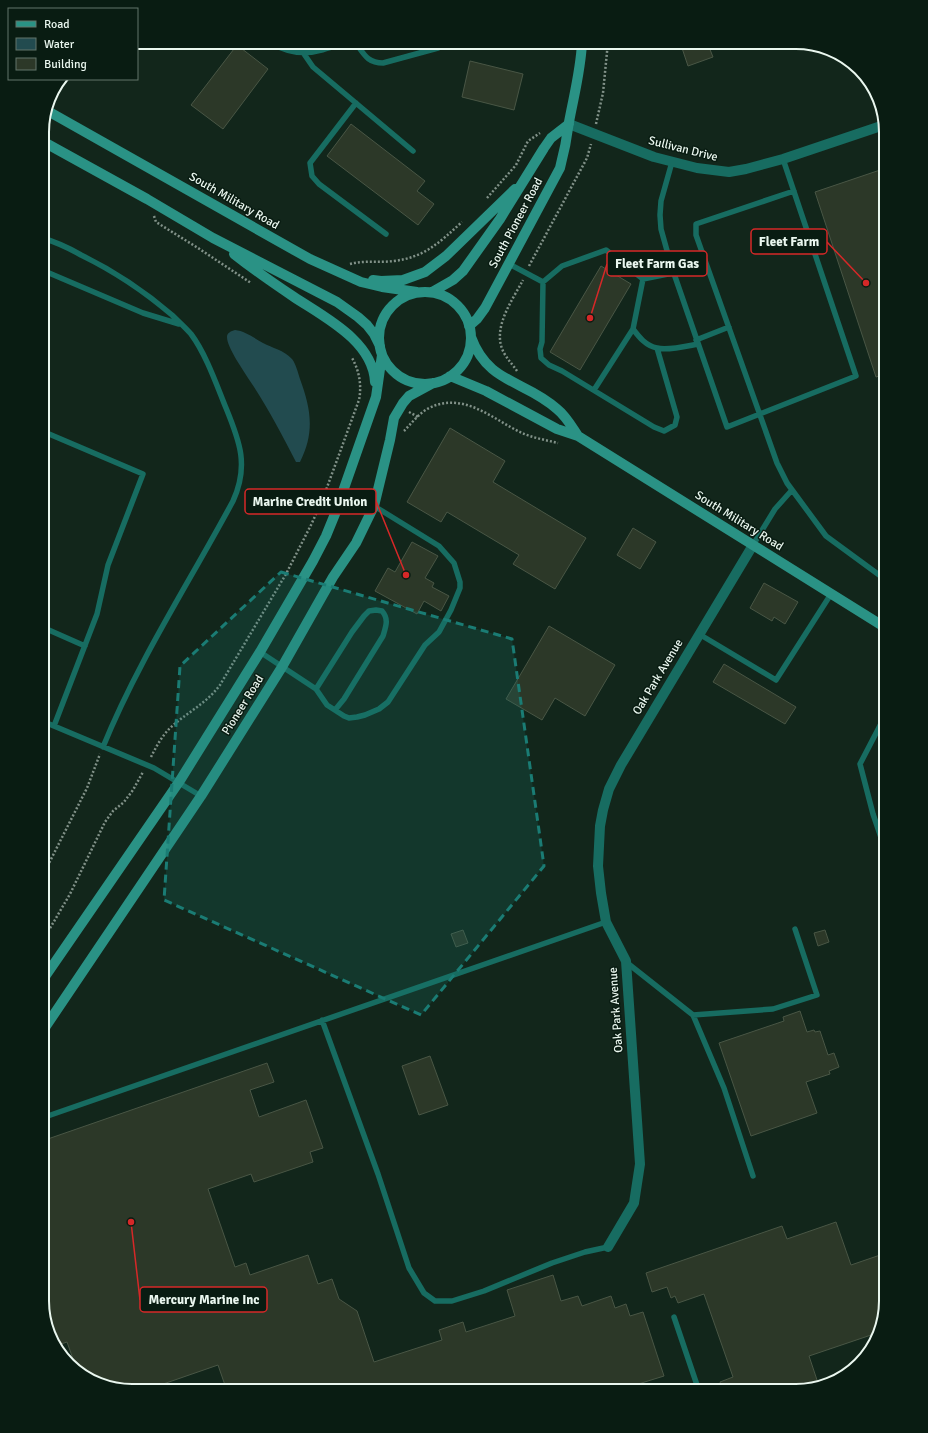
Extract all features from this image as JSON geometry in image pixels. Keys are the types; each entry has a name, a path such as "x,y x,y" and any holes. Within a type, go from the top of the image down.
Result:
{"main road":[{"name":"South Pioneer Road","path":"470,330 485,308 560,168 566,146 577,87 581,49"},
{"name":"South Military Road","path":"52,113 332,270 361,282 382,288 417,292"},
{"name":"South Pioneer Road","path":"432,292 453,280 462,271 500,219 551,138 569,124"},
{"path":"49,144 213,238 337,302 367,325 374,334 381,350 391,368 403,378 418,383 433,383 450,376 459,369 466,358 470,347 470,330 464,314 456,304 445,296 432,292 417,292 403,297 392,306 383,318 379,332 381,350"},
{"path":"349,277 392,281 403,280 425,272 446,256 525,179"},
{"path":"213,238 259,273 351,336 371,364 375,376 376,397"},
{"name":"South Military Road","path":"470,330 475,348 488,366 558,409 578,436"},
{"name":"Pioneer Road","path":"49,971 179,782 304,578 326,536 342,497 376,397 381,350"},
{"name":"South Military Road","path":"450,376 486,391 556,430 578,436 879,624"},
{"name":"Pioneer Road","path":"49,1022 201,796 282,667 333,577 356,543 374,506 382,477 394,418 409,396 433,383"}],"street":[{"name":"Sullivan Drive","path":"569,124 654,157 697,168 729,172 746,170 783,159 879,127"},
{"name":"Oak Park Avenue","path":"608,1247 634,1203 640,1164 626,961 606,922 599,879 598,848 600,820 605,799 621,764 753,545"}],"lane":[{"path":"280,49 304,54 325,49"},
{"path":"360,49 367,58 374,63 383,63 434,49"},
{"path":"304,54 313,67 412,151"},
{"path":"356,103 310,162 312,176 319,184 386,234"},
{"path":"672,162 661,201 661,229 673,273 727,427 856,376 783,159"},
{"path":"794,190 696,224 696,235 759,414 777,462 787,483 826,536 879,575"},
{"path":"49,241 68,248 109,269 151,298 190,333 197,344 231,421 240,452 242,478 233,501 136,675 103,747"},
{"path":"657,348 677,417 675,425 664,431 550,365 541,358 540,349 542,342 543,282 562,266 606,250 643,279 673,273"},
{"path":"671,265 703,254"},
{"path":"509,264 543,282"},
{"path":"49,273 144,313 181,324"},
{"path":"594,390 633,329 643,279"},
{"path":"633,329 642,340 657,348 679,348 697,342 729,327"},
{"path":"49,434 143,474 108,565 98,614 54,726"},
{"path":"753,545 775,509 792,490"},
{"path":"260,652 316,689 327,705 349,718 357,717 379,709 388,702 425,645 438,632 451,610 460,588 459,578 454,563 446,552 439,546 374,506"},
{"path":"699,634 776,680 831,594"},
{"path":"316,689 352,632 364,616 369,611 382,611 386,618 387,625 383,636 344,699 335,710"},
{"path":"49,630 85,646"},
{"path":"49,724 147,765 201,796"},
{"path":"879,727 860,764 879,832"},
{"path":"49,1116 606,922"},
{"path":"693,1014 773,1009 817,996 795,929"},
{"path":"626,961 693,1014 724,1088 753,1176"},
{"path":"322,1020 378,1174 409,1268 424,1293 435,1301 452,1301 484,1291 558,1261 585,1252 608,1247"},
{"path":"674,1317 697,1384"}],"path":[{"path":"514,366 504,352 500,334 501,325 526,273 587,158 603,93 607,49"},
{"path":"483,203 516,165 528,141 541,132"},
{"path":"147,199 156,222 254,285"},
{"path":"332,270 357,262 394,262 425,253 445,238 467,218"},
{"path":"49,930 70,894 105,822 113,811 124,802 133,790 160,741 168,731 207,700 220,685 312,526 359,400 361,389 359,375 350,354"},
{"path":"418,417 428,408 440,404 453,402 463,403 524,434"},
{"path":"49,863 87,788 103,747"}],"highlighted area":[{"path":"281,572 512,639 544,866 421,1015 164,900 180,666"}],"water":[{"path":"235,330 246,333 263,343 282,351 295,363 307,400 310,420 308,441 300,462 296,462 268,410 230,347 227,337 230,332"}],"building":[{"path":"234,49 242,49 268,69 223,129 191,105"},
{"path":"682,49 710,49 713,57 688,66"},
{"path":"470,61 523,74 514,110 462,97"},
{"path":"351,124 425,181 417,191 434,204 418,225 327,156"},
{"path":"879,170 879,376 876,377 815,192"},
{"path":"601,266 631,284 580,370 550,352"},
{"path":"450,428 505,461 493,482 586,538 555,589 513,564 519,555 447,512 441,522 407,502"},
{"path":"633,528 656,542 640,569 617,555"},
{"path":"412,542 438,556 425,578 434,583 432,587 449,596 441,611 424,601 417,614 375,591 388,568 395,572"},
{"path":"764,583 798,602 785,624 774,617 772,621 750,608"},
{"path":"549,626 615,665 585,716 555,698 542,720 506,699"},
{"path":"724,664 796,707 785,724 713,682"},
{"path":"463,930 468,943 456,947 451,934"},
{"path":"825,930 829,942 818,946 814,933"},
{"path":"800,1011 807,1032 814,1030 815,1032 820,1031 828,1055 834,1053 839,1067 829,1071 830,1074 806,1082 817,1113 751,1136 719,1043 784,1021 783,1017"},
{"path":"430,1056 448,1105 419,1115 402,1066"},
{"path":"267,1063 274,1082 250,1090 259,1117 306,1100 323,1148 310,1152 313,1162 254,1182 251,1174 208,1189 235,1267 246,1263 250,1275 308,1255 318,1284 332,1279 339,1299 357,1311 374,1362 442,1340 439,1330 463,1322 466,1332 515,1316 507,1290 553,1275 561,1301 578,1296 582,1306 611,1296 615,1308 626,1304 630,1316 643,1312 664,1376 638,1384 225,1384 218,1365 163,1384 127,1384 105,1380 86,1370 77,1363 73,1359 67,1342 61,1344 53,1328 49,1301 49,1139"},
{"path":"836,1222 851,1265 879,1255 879,1301 873,1333 872,1335 809,1356 817,1381 801,1384 721,1384 720,1382 733,1377 704,1294 678,1303 675,1296 671,1298 667,1287 652,1292 646,1273 782,1226 787,1239"}],"place":[{"name":"Fleet Farm","path":"866,283"},
{"name":"Fleet Farm Gas","path":"590,318"},
{"name":"Marine Credit Union","path":"406,575"},
{"name":"Mercury Marine Inc","path":"131,1222"}]}
